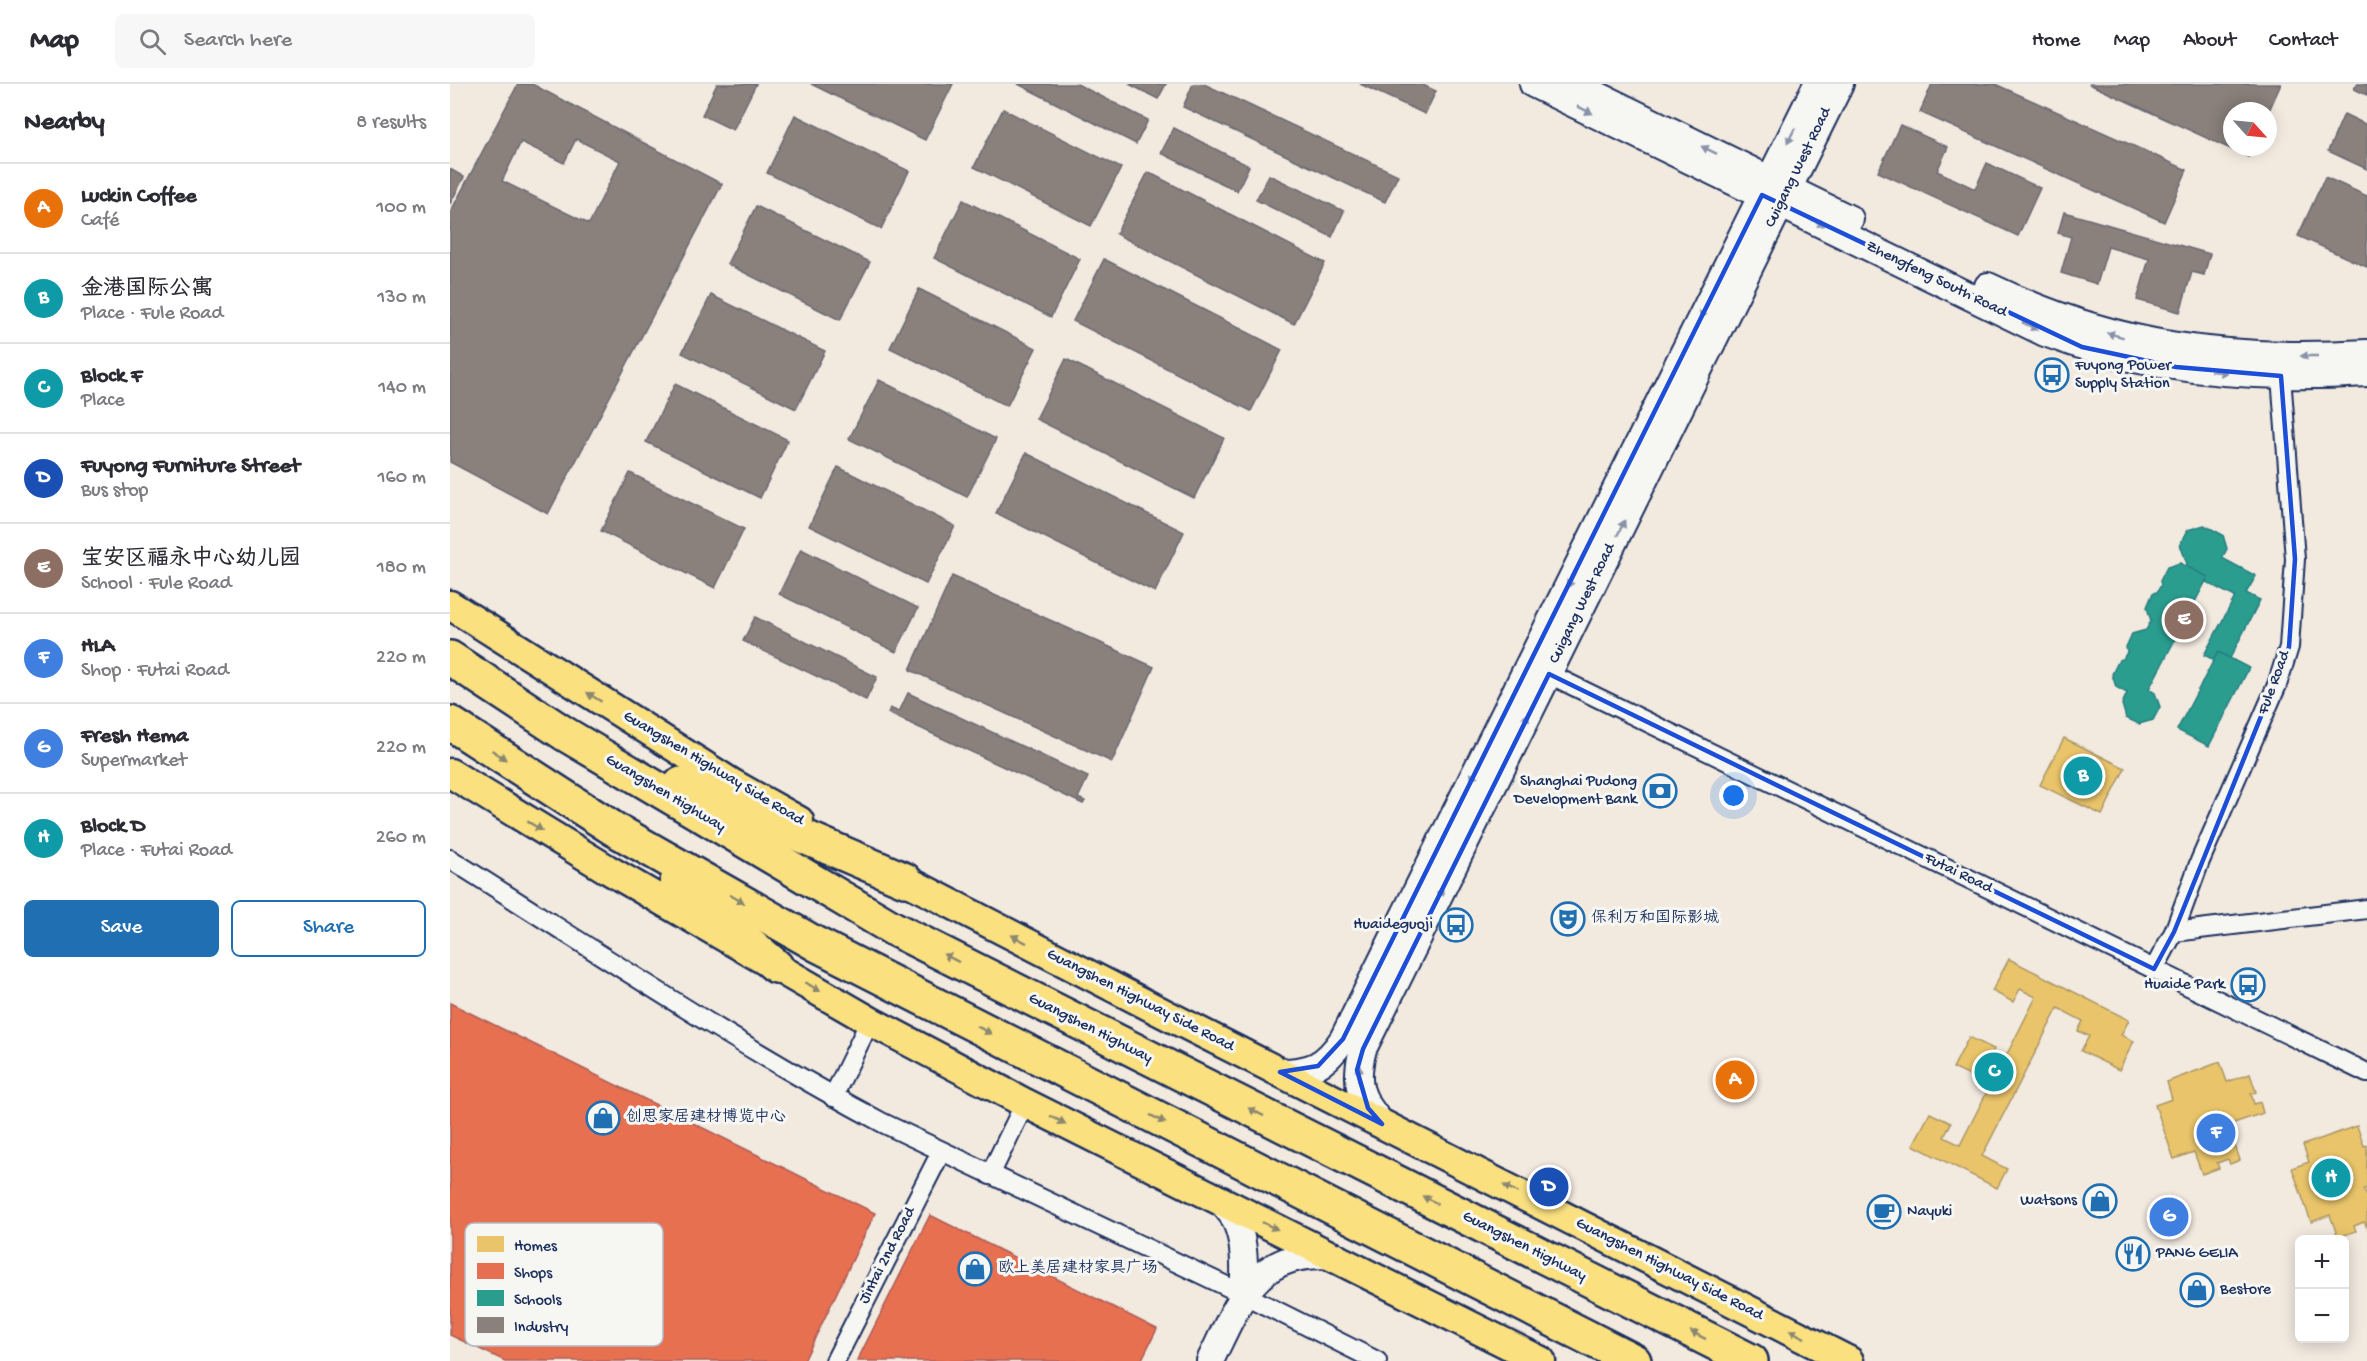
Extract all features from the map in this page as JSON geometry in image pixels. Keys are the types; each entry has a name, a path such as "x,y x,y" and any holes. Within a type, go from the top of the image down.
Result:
{"highway":[{"name":"Guangshen Highway","path":"450,658 565,734 894,929 1750,1361"},
{"path":"450,723 614,829 816,944 1634,1361"},
{"path":"565,734 905,880"},
{"path":"614,829 776,966"}],"main road":[{"name":"Zhengfeng South Road","path":"1533,84 2071,322 2112,334 2230,354 2328,356 2367,353"},
{"name":"Zhengfeng South Road","path":"1575,84 2034,328 2082,347 2129,359 2176,367 2281,376 2367,373"},
{"name":"Cuigang West Road","path":"1280,1072 1301,1072 1318,1066 1333,1054 1375,1000 1549,674 1775,192 1817,84"},
{"name":"Cuigang West Road","path":"1382,1124 1368,1108 1359,1090 1357,1070 1375,1000 1775,192 1840,84"},
{"name":"Guangshen Highway Side Road","path":"450,605 733,784 905,880 1849,1361"},
{"path":"450,773 607,869 870,1022 1222,1203 1335,1256 1541,1361"},
{"path":"1222,1203 1234,1218 1240,1238 1245,1273 1243,1294"},
{"path":"1210,1361 1243,1294 1265,1273 1287,1259 1314,1254 1335,1256"}],"street":[{"name":"Fule Road","path":"2154,969 2174,932 2200,861 2277,685 2289,648 2295,559 2281,376"},
{"name":"Futai Road","path":"1549,674 2367,1073"},
{"path":"450,858 712,1025 833,1097 941,1152 1243,1294 1377,1361"},
{"path":"2174,932 2367,909"},
{"path":"833,1097 870,1022"},
{"path":"990,1175 1025,1103"},
{"name":"Jintai 2nd Road","path":"835,1361 941,1152"}],"highlighted area":[{"path":"1762,195 2082,347 2176,367 2281,376 2295,559 2289,647 2174,932 2154,969 1549,674 1363,1049 1357,1070 1368,1108 1382,1124 1280,1072 1318,1066 1343,1039"}],"building: Homes":[{"path":"2064,738 2125,768 2102,815 2040,785"},
{"path":"2009,959 2129,1020 2121,1035 2134,1041 2119,1070 2081,1051 2089,1036 2078,1031 2083,1021 2058,1008 1982,1156 2007,1169 1997,1188 1913,1145 1930,1113 1951,1123 1944,1137 1960,1145 1993,1080 1981,1074 1978,1080 1953,1068 1969,1037 1994,1049 1991,1056 2003,1062 2036,997 2020,989 2013,1002 1992,991"},
{"path":"2220,1062 2227,1082 2250,1074 2256,1092 2251,1094 2254,1104 2260,1102 2263,1113 2228,1125 2240,1160 2230,1164 2228,1159 2217,1163 2219,1168 2202,1174 2194,1152 2174,1159 2155,1105 2172,1099 2167,1082"},
{"path":"2357,1126 2364,1146 2367,1145 2367,1188 2364,1189 2367,1197 2367,1227 2364,1222 2354,1226 2356,1231 2337,1235 2330,1215 2311,1222 2292,1168 2309,1162 2303,1145"}],"building: Shops":[{"name":"创思家居建材博览中心","path":"450,1003 875,1213 804,1361 505,1361 473,1346 663,1346 663,1223 465,1223 465,1342 450,1335"},
{"name":"欧上美居建材家具广场","path":"930,1215 1157,1329 1141,1361 857,1361"}],"building: Schools":[{"path":"2204,525 2223,535 2227,549 2222,558 2256,576 2246,593 2260,600 2226,666 2204,655 2235,597 2183,570 2187,564 2180,544 2188,530"},
{"path":"2180,563 2208,577 2149,689 2155,693 2160,707 2153,720 2139,724 2126,718 2122,704 2127,693 2116,687 2112,674 2119,660 2123,659 2127,652 2126,647 2132,634 2146,630 2151,621 2147,607 2153,593 2157,592 2161,585 2160,581 2167,567"},
{"path":"2218,652 2249,668 2209,746 2177,730"}],"building: Industry":[{"path":"518,84 532,84 722,184 548,514 450,462 450,213","holes":["576,139 620,161 589,224 502,181 521,142 564,163"]},
{"path":"717,84 756,84 733,130 702,115"},
{"path":"811,84 953,84 925,140"},
{"path":"1018,84 1077,84 1148,120 1136,144"},
{"path":"1129,84 1166,84 1158,99"},
{"path":"1193,84 1204,84 1398,175 1385,202 1183,107"},
{"path":"1360,84 1421,84 1436,91 1425,114"},
{"path":"1932,84 1995,84 2187,170 2164,222 1920,112"},
{"path":"2089,84 2281,84 2273,102 2223,102 2223,146"},
{"path":"2357,84 2367,84 2367,95 2354,89"},
{"path":"1003,109 1121,168 1091,226 974,167"},
{"path":"2344,114 2367,125 2367,169 2328,151"},
{"path":"795,115 909,171 881,229 767,173"},
{"path":"1900,125 1948,147 1937,171 1975,189 1987,163 2040,188 2018,236 1878,172"},
{"path":"1174,128 1249,166 1237,191 1161,153"},
{"path":"450,169 464,177 450,204"},
{"path":"1148,172 1325,263 1294,324 1116,234"},
{"path":"1269,175 1344,211 1332,237 1256,200"},
{"path":"2325,177 2367,196 2367,267 2298,236"},
{"path":"963,200 1080,259 1051,317 934,258"},
{"path":"756,206 870,262 840,320 727,264"},
{"path":"2064,212 2210,254 2204,275 2192,272 2180,312 2137,300 2149,259 2108,247 2097,284 2061,273 2071,237 2058,233"},
{"path":"1104,259 1282,350 1251,411 1073,321"},
{"path":"919,289 1036,348 1007,406 890,348"},
{"path":"711,295 825,351 796,409 682,353"},
{"path":"1066,359 1224,438 1194,498 1036,419"},
{"path":"879,380 996,439 967,497 849,439"},
{"path":"675,384 788,440 760,498 646,442"},
{"path":"1026,453 1184,532 1155,592 996,513"},
{"path":"838,467 955,526 926,584 809,526"},
{"path":"630,473 744,529 715,588 601,531"},
{"path":"801,549 918,608 896,652 779,594"},
{"path":"952,576 1154,667 1112,762 910,670"},
{"path":"755,617 877,677 866,700 743,641"},
{"path":"908,693 1088,777 1078,798 1085,801 1083,804 888,713 890,708 899,712"}],"place":[{"name":"Fuyong Power Supply Station","path":"2052,375"},
{"name":"宝安区福永中心幼儿园","path":"2184,620"},
{"name":"金港国际公寓","path":"2083,776"},
{"name":"Shanghai Pudong Development Bank","path":"1660,791"},
{"name":"保利万和国际影城","path":"1568,919"},
{"name":"Huaideguoji","path":"1456,925"},
{"name":"Huaide Park","path":"2248,985"},
{"name":"Block F","path":"1994,1072"},
{"name":"Luckin Coffee","path":"1735,1080"},
{"name":"创思家居建材博览中心","path":"603,1118"},
{"name":"HLA","path":"2216,1133"},
{"name":"Block D","path":"2331,1178"},
{"name":"Fuyong Furniture Street","path":"1549,1187"},
{"name":"Watsons","path":"2100,1201"},
{"name":"Nayuki","path":"1884,1212"},
{"name":"Fresh Hema","path":"2169,1217"},
{"name":"PANG GELIA","path":"2133,1254"},
{"name":"欧上美居建材家具广场","path":"975,1269"},
{"name":"Bestore","path":"2197,1290"}]}
